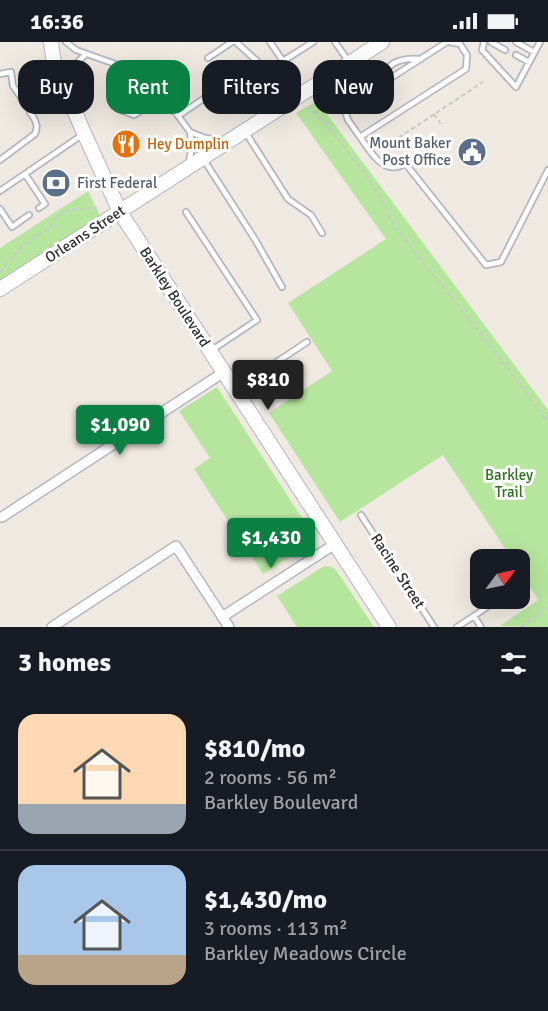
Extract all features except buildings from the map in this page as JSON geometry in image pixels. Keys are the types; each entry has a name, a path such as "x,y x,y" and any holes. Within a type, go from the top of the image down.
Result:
{"main road":[{"name":"Barkley Boulevard","path":"51,42 54,60"},
{"name":"Orleans Street","path":"354,60 382,42"},
{"name":"Orleans Street","path":"0,290 313,86"},
{"name":"Barkley Boulevard","path":"76,114 120,212 389,627"}],"street":[{"path":"2,518 224,372"},
{"path":"222,617 335,544"},
{"path":"52,627 176,546 229,627"}],"lane":[{"path":"66,42 85,55 106,61"},
{"path":"188,168 192,146 190,132 178,116 258,62 234,42 208,58"},
{"path":"270,42 283,61 313,42"},
{"path":"335,42 347,60"},
{"path":"360,137 466,69 467,56 460,44 448,42 394,77"},
{"path":"484,42 482,51 516,87 540,42"},
{"path":"491,42 505,50"},
{"path":"516,42 534,52"},
{"path":"79,60 85,55"},
{"path":"516,55 529,63"},
{"path":"394,64 402,60 421,59"},
{"path":"0,74 11,72 13,86 18,93"},
{"path":"0,160 35,134 38,128 32,114"},
{"path":"346,114 378,160 396,168 405,163 486,265 501,262 548,170"},
{"path":"244,131 288,199 311,215 322,233"},
{"path":"190,132 204,138 230,141"},
{"path":"0,191 84,133"},
{"path":"202,158 256,241 282,287"},
{"path":"25,174 45,204 39,208"},
{"path":"0,209 12,227 29,215"},
{"path":"186,212 257,320 210,351"},
{"path":"234,389 307,342"},
{"name":"Racine Street","path":"361,515 434,627"},
{"path":"457,627 484,609"},
{"path":"474,616 481,627"}],"path":[{"path":"373,154 483,82"},
{"path":"308,106 323,121 378,193 396,229 500,358 548,422"},
{"path":"434,114 442,126"},
{"path":"0,272 21,246 49,228 57,217 67,210 88,209 93,206 97,208"},
{"path":"521,627 548,608"}],"green space":[{"name":"Barkley Trail","path":"313,103 313,114 327,114 548,410 548,627 500,626 525,609 530,609 530,605 538,600 530,587 530,549 505,549 443,455 340,522 269,413 332,371 288,303 386,239 297,114 301,114 301,110"},
{"path":"88,191 100,216 0,281 0,248"},
{"path":"217,387 311,534 311,540 307,546 263,574 194,469 210,458 179,411"},
{"path":"326,566 336,570 374,627 297,627 277,596"}],"place":[{"name":"Hey Dumplin","path":"126,144"},
{"name":"Mount Baker Post Office","path":"472,152"},
{"name":"First Federal","path":"56,183"}]}
